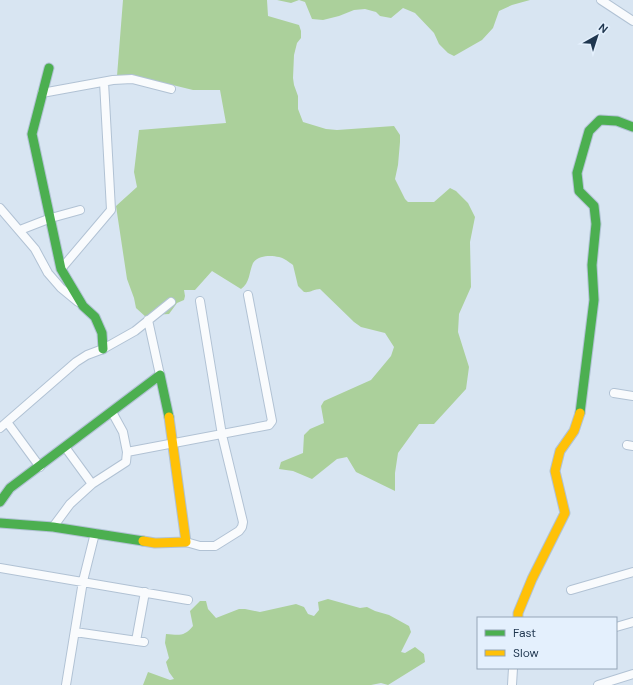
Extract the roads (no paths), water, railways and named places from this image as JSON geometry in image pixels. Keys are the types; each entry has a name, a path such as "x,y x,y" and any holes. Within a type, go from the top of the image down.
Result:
{"street":[{"path":"601,0 633,21"},
{"path":"48,68 32,134 61,269 83,306"},
{"path":"42,93 104,82 132,79 171,89"},
{"path":"61,269 111,210 104,82"},
{"path":"518,617 518,613 532,579 565,513 555,471 560,451 574,431 580,414 594,300 592,265 596,224 594,206 579,191 577,172 589,131 600,120 616,121 633,127"},
{"path":"0,208 35,249 48,273 61,288 95,317 102,333 103,350"},
{"path":"20,230 51,218 80,210"},
{"path":"127,452 269,425 272,421 248,295"},
{"path":"0,523 53,526 155,543 186,542 200,546 215,546 239,531 243,522 222,435 200,301"},
{"path":"0,428 76,362 87,355 103,350 135,330 171,302"},
{"path":"148,320 173,444 186,542"},
{"path":"0,502 10,488 40,467 160,375"},
{"path":"614,393 633,396"},
{"path":"53,526 70,504 92,484 126,462 127,452 123,432 112,412"},
{"path":"7,422 40,467"},
{"path":"65,447 92,484"},
{"path":"66,685 83,581 95,533"},
{"path":"0,568 188,600"},
{"path":"571,590 633,572"},
{"path":"75,632 140,641 145,592"},
{"path":"617,627 633,622"},
{"path":"512,685 513,669"},
{"path":"598,685 633,674"}]}
